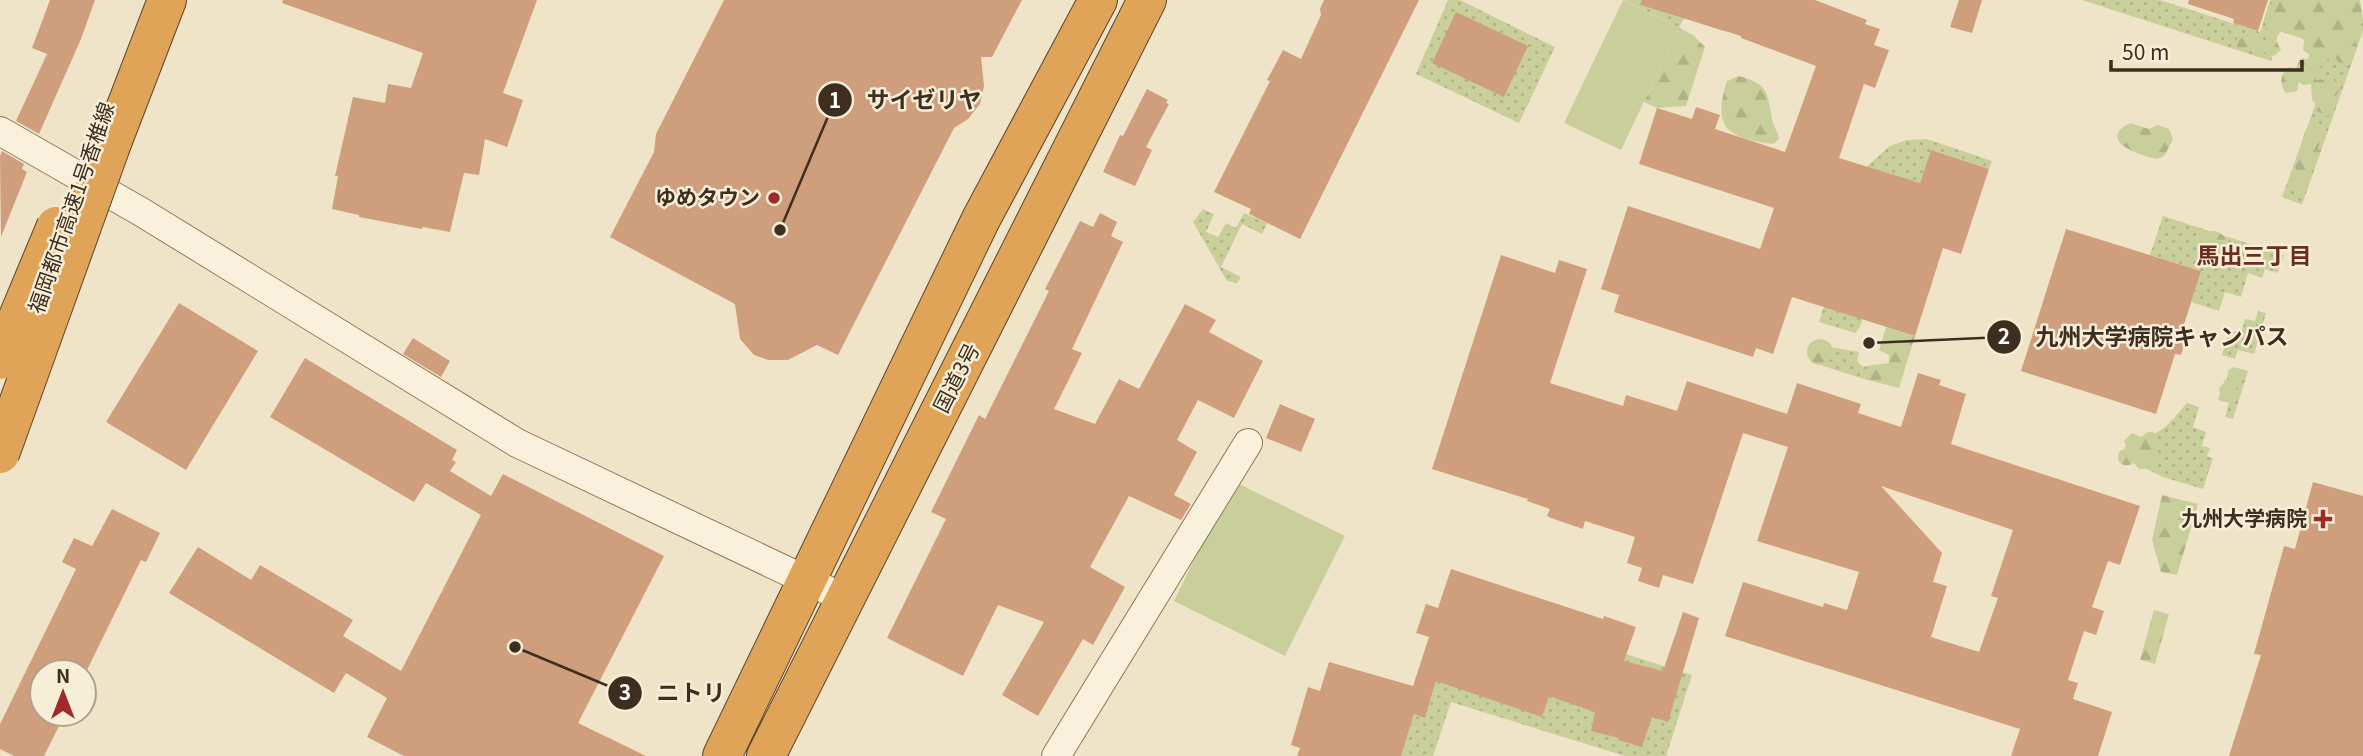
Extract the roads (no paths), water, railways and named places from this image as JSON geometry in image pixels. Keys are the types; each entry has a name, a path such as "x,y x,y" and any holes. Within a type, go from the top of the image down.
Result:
{"highway":[{"name":"福岡都市高速1号香椎線","path":"0,418 103,139 149,0"},
{"name":"福岡都市高速1号香椎線","path":"103,139 167,0"},
{"path":"722,756 981,219 1098,0"},
{"name":"国道3号","path":"766,756 1147,0"},
{"path":"0,360 103,139"},
{"path":"0,394 103,139"},
{"path":"0,454 103,139"}],"street":[{"path":"0,131 143,213 517,443 846,599"},
{"path":"1056,756 1248,443"}],"place":[{"name":"ゆめタウン","path":"774,198"},
{"name":"サイゼリヤ","path":"780,230"},
{"name":"九州大学病院キャンパス","path":"1869,343"},
{"name":"九州大学病院","path":"2323,519"},
{"name":"ニトリ","path":"515,647"}],"district":[{"name":"馬出三丁目","path":"2254,256"}]}
